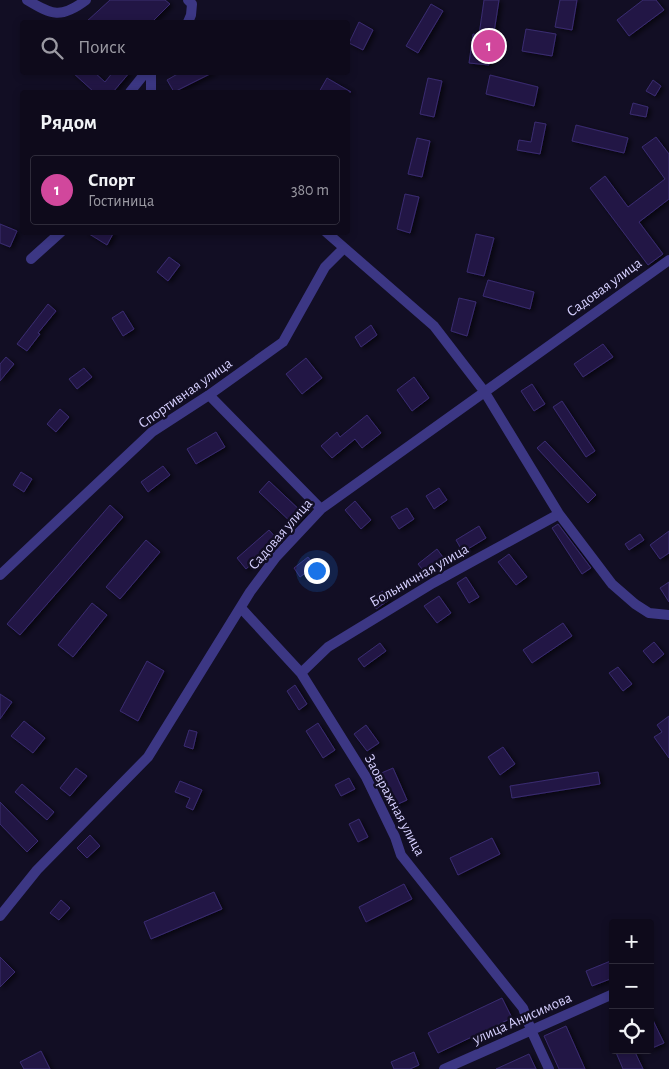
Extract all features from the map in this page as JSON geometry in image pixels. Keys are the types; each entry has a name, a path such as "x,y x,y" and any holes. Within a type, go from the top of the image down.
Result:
{"street":[{"path":"28,0 46,11 56,14 66,12 86,0"},
{"path":"188,0 192,4 189,20"},
{"path":"132,90 144,75"},
{"path":"151,75 151,90"},
{"path":"31,259 59,235"},
{"path":"329,235 434,326 484,391 559,514 612,584 635,604 649,613 669,615"},
{"name":"Спортивная улица","path":"0,575 152,432 210,395 283,342 325,267 344,248"},
{"name":"Садовая улица","path":"1,911 37,870 148,757 241,608 276,557 321,509 669,260"},
{"path":"210,395 321,509"},
{"name":"Больничная улица","path":"301,673 328,647 433,583 559,514"},
{"name":"Заовражная улица","path":"241,608 301,673 366,777 395,837 401,855 524,1008 531,1030 549,1069"},
{"name":"улица Анисимова","path":"444,1069 609,996"}],"building":[{"path":"110,0 165,0 170,4 154,20 88,20"},
{"path":"484,0 499,0 489,65 469,63 473,34 479,35"},
{"path":"560,0 577,0 572,30 555,27"},
{"path":"643,0 656,0 664,10 629,36 617,20"},
{"path":"431,4 443,11 418,53 406,46"},
{"path":"359,22 373,30 363,50 350,44"},
{"path":"526,29 556,34 552,56 522,51"},
{"path":"75,75 97,75 105,82 111,75 127,75 115,90 92,90"},
{"path":"176,75 208,75 178,90 173,90 167,80"},
{"path":"490,75 538,87 534,106 486,94"},
{"path":"327,78 348,90 320,90"},
{"path":"428,78 442,81 434,117 420,114"},
{"path":"653,80 661,86 655,96 646,91"},
{"path":"633,103 648,107 646,117 630,114"},
{"path":"535,122 546,124 540,154 517,150 519,140 531,142"},
{"path":"576,125 628,138 624,153 572,141"},
{"path":"656,137 669,154 669,199 639,222 663,254 648,265 590,188 605,176 628,207 665,179 642,147"},
{"path":"417,138 430,141 422,177 408,174"},
{"path":"405,194 419,197 410,233 397,229"},
{"path":"0,224 17,231 10,247 0,243"},
{"path":"476,234 494,238 484,276 467,272"},
{"path":"91,235 112,235 107,245"},
{"path":"169,257 180,265 168,281 157,272"},
{"path":"488,280 534,292 530,309 483,296"},
{"path":"459,298 476,302 467,336 451,331"},
{"path":"48,304 56,311 38,333 40,334 27,351 17,344"},
{"path":"123,311 134,329 123,336 112,318"},
{"path":"371,325 377,335 361,347 355,337"},
{"path":"603,344 613,357 583,377 574,364"},
{"path":"6,357 14,364 0,381 0,364"},
{"path":"306,358 322,378 302,394 286,374"},
{"path":"84,368 92,377 77,389 69,379"},
{"path":"414,377 429,398 412,411 397,390"},
{"path":"532,384 545,404 534,411 521,391"},
{"path":"562,401 595,451 586,457 553,407"},
{"path":"60,409 69,417 56,432 47,424"},
{"path":"367,415 381,433 362,448 355,439 332,458 321,446 337,432 340,437"},
{"path":"216,432 225,447 196,464 187,449"},
{"path":"545,441 596,495 588,503 537,448"},
{"path":"163,466 170,475 148,492 141,482"},
{"path":"21,472 32,479 24,492 13,485"},
{"path":"269,481 304,514 294,525 259,492"},
{"path":"439,488 447,500 434,509 426,496"},
{"path":"355,501 371,520 361,529 345,510"},
{"path":"110,505 123,517 20,635 7,624"},
{"path":"407,508 414,519 399,529 391,517"},
{"path":"558,524 591,568 582,574 552,528"},
{"path":"479,526 486,538 463,552 456,540"},
{"path":"269,530 278,540 246,569 237,558"},
{"path":"669,531 669,553 660,559 650,545"},
{"path":"640,534 644,540 629,550 625,544"},
{"path":"146,540 160,552 120,599 106,587"},
{"path":"437,549 445,560 426,574 418,564"},
{"path":"509,554 527,577 516,585 498,562"},
{"path":"308,557 315,566 300,577 294,568"},
{"path":"466,577 479,597 469,603 457,583"},
{"path":"669,582 669,602 660,588"},
{"path":"383,591 389,600 376,609 370,599"},
{"path":"439,596 451,613 437,623 424,606"},
{"path":"92,603 107,615 73,657 58,645"},
{"path":"563,623 572,636 532,663 523,650"},
{"path":"654,642 664,654 653,663 643,651"},
{"path":"380,643 386,651 364,667 358,659"},
{"path":"147,661 164,671 138,721 120,711"},
{"path":"618,667 632,684 623,691 609,673"},
{"path":"295,685 307,704 299,710 287,691"},
{"path":"0,694 12,702 0,719"},
{"path":"669,716 669,758 654,737 662,732 657,725"},
{"path":"24,721 45,738 33,753 11,736"},
{"path":"318,723 335,750 323,758 306,731"},
{"path":"366,725 379,743 367,751 354,734"},
{"path":"189,730 197,732 193,749 184,746"},
{"path":"503,747 515,764 500,775 488,757"},
{"path":"76,768 87,776 70,796 60,788"},
{"path":"393,768 407,800 394,806 379,774"},
{"path":"598,772 600,784 512,798 510,786"},
{"path":"349,778 355,789 341,796 335,785"},
{"path":"180,781 202,790 193,810 186,807 190,798 175,792"},
{"path":"22,784 54,812 47,820 15,792"},
{"path":"0,802 38,841 27,852 0,824"},
{"path":"359,819 368,837 358,842 349,824"},
{"path":"90,835 100,846 87,858 77,848"},
{"path":"492,838 500,854 458,875 450,858"},
{"path":"404,884 412,899 366,922 359,907"},
{"path":"214,892 222,909 151,939 144,922"},
{"path":"61,900 70,908 59,920 50,913"},
{"path":"0,957 15,972 0,987"},
{"path":"609,962 609,980 592,986 586,971"},
{"path":"502,998 512,1018 438,1053 428,1033"},
{"path":"654,1022 664,1043 654,1047"},
{"path":"566,1026 585,1069 559,1069 544,1036"},
{"path":"41,1051 50,1069 24,1069 20,1062"},
{"path":"414,1052 419,1065 410,1069 394,1069 391,1062"},
{"path":"529,1054 536,1069 496,1069"},
{"path":"617,1054 636,1054 643,1069 623,1069"}],"place":[{"name":"Спорт","path":"489,46"}]}
